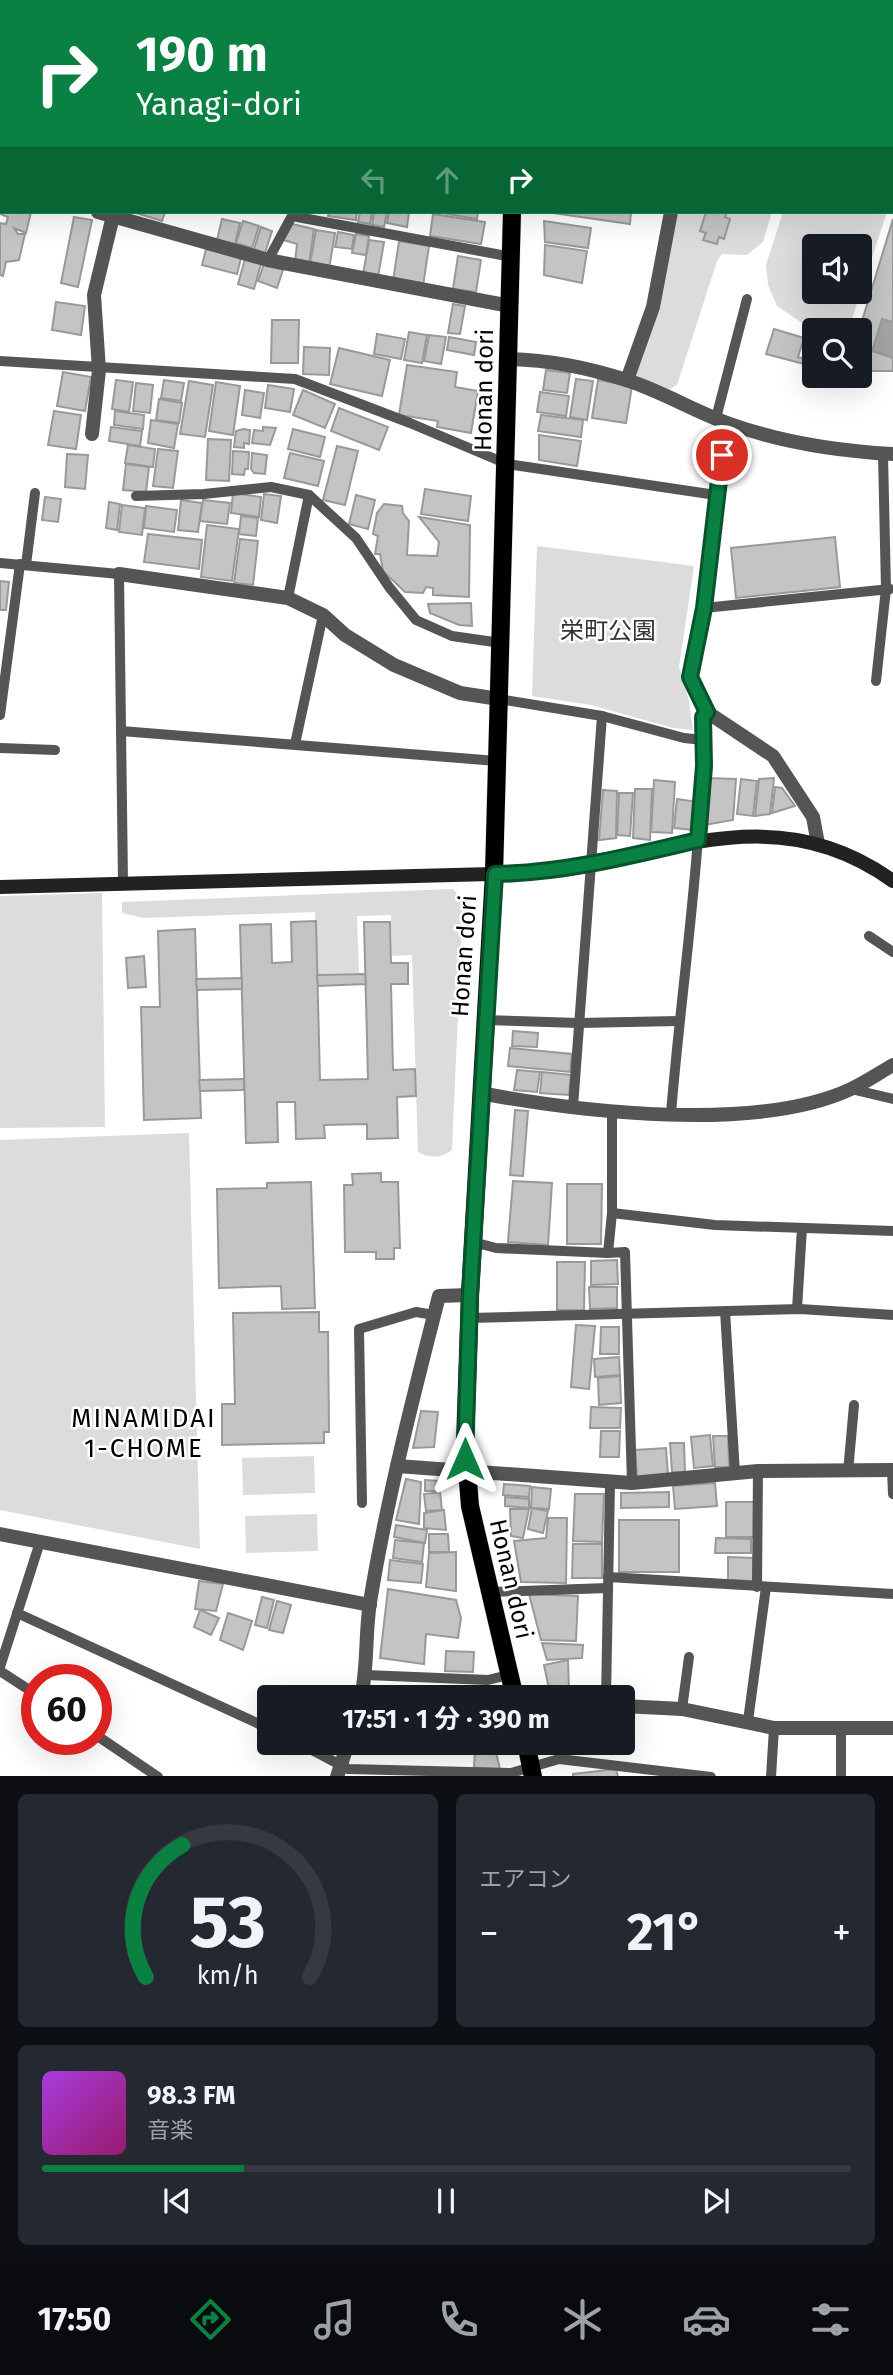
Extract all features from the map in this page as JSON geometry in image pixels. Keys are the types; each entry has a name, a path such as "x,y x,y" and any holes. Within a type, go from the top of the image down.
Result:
{"main road":[{"name":"Honan dori","path":"512,214 495,874 484,1020 470,1295 466,1474 512,1685"}],"street":[{"path":"105,214 268,260 510,306"},
{"path":"627,380 653,307 671,214"},
{"path":"92,434 99,370 94,295 113,216"},
{"path":"510,359 541,360 627,380 721,420 814,448 888,454"},
{"path":"721,420 704,608 690,677 707,712 773,756 813,817 818,844"},
{"path":"119,574 288,598 323,615 368,643 394,665 460,693 499,699"},
{"path":"0,887 528,873 593,864 698,840 743,835 818,844 840,852 893,881"},
{"path":"480,1093 573,1107 745,1114 803,1104 851,1090 893,1065"},
{"path":"364,1685 370,1605 397,1466 439,1296 470,1295"},
{"path":"397,1466 466,1474 610,1483 758,1471 893,1470"},
{"path":"0,1534 370,1605"},
{"path":"635,1707 682,1709 774,1728 893,1728"}],"lane":[{"path":"268,260 292,216 322,217 512,257"},
{"path":"721,420 747,299"},
{"path":"0,361 99,370 295,379 507,464 716,495"},
{"path":"876,681 890,589 888,454"},
{"path":"136,496 204,495 271,487 309,495 356,538 395,599 416,620 452,636 501,643"},
{"path":"0,715 35,493"},
{"path":"288,598 309,495"},
{"path":"0,563 119,574 122,883"},
{"path":"704,608 890,589"},
{"path":"295,744 323,615"},
{"path":"499,699 602,716 684,738 704,740"},
{"path":"671,1113 698,840 703,717 707,712"},
{"path":"573,1107 602,716"},
{"path":"121,731 497,761"},
{"path":"0,748 55,750"},
{"path":"869,936 893,952"},
{"path":"484,1020 579,1023 678,1021"},
{"path":"851,1090 893,1099"},
{"path":"608,1253 612,1213 612,1110"},
{"path":"612,1213 715,1225 893,1231"},
{"path":"797,1309 802,1228"},
{"path":"473,1242 496,1248 625,1252 632,1483"},
{"path":"469,1318 797,1309 893,1315"},
{"path":"725,1311 735,1473"},
{"path":"362,1503 359,1328 416,1312 434,1315"},
{"path":"848,1472 854,1405"},
{"path":"893,1470 893,1494"},
{"path":"748,1721 761,1587 758,1471"},
{"path":"606,1685 610,1483"},
{"path":"21,1685 1,1672 40,1542"},
{"path":"490,1592 608,1582 893,1594"},
{"path":"17,1613 257,1723"},
{"path":"682,1709 689,1657"},
{"path":"366,1675 488,1680 508,1675"},
{"path":"771,1776 774,1728"},
{"path":"841,1728 841,1776"},
{"path":"112,1746 158,1776"},
{"path":"317,1755 339,1770 532,1772 559,1759 711,1776"}],"green space":[{"path":"668,214 771,214 763,242 747,255 722,254 717,261 677,385 656,398 635,388 634,374"},
{"path":"782,214 886,214 872,258 872,234 802,234 802,304 857,304 852,318 802,318 802,323 777,306 768,285 766,265"},
{"name":"栄町公園","path":"537,546 694,566 679,667 689,701 693,730 673,728 591,705 532,696"},
{"path":"453,889 463,901 452,1150 435,1157 418,1152 412,955 392,956 391,915 357,916 359,973 317,974 315,912 143,918 122,913 122,902"},
{"path":"102,893 105,1127 0,1128 0,896"},
{"path":"189,1133 200,1549 0,1510 0,1140"},
{"path":"314,1456 315,1493 243,1495 242,1458"},
{"path":"317,1514 318,1551 246,1553 245,1516"}],"shaded area":[{"path":"882,319 893,322 893,358 872,351"}],"building":[{"path":"0,214 31,214 26,233 14,228 18,234 25,234 19,260 6,262 3,276 0,275 0,223 6,224 8,217"},
{"path":"139,214 164,214 162,221"},
{"path":"328,214 357,214 356,220"},
{"path":"360,214 372,214 370,224 358,222"},
{"path":"374,214 387,214 384,227 372,225"},
{"path":"389,214 409,214 407,227 387,223"},
{"path":"433,214 485,222 481,244 430,236"},
{"path":"448,214 478,214 477,219"},
{"path":"560,214 631,214 630,224"},
{"path":"705,214 726,214 725,217 730,219 724,239 719,237 717,244 703,240 706,233 700,231"},
{"path":"74,217 92,220 78,287 61,283"},
{"path":"222,219 240,223 235,244 217,240"},
{"path":"893,219 893,322 882,319 872,351 872,318 863,318 867,304 872,304 872,288"},
{"path":"243,221 259,226 252,248 236,243"},
{"path":"544,221 591,228 588,248 545,242"},
{"path":"292,224 314,229 309,264 295,262 297,244 283,240"},
{"path":"261,227 272,231 265,253 254,249"},
{"path":"316,230 335,233 329,269 310,265"},
{"path":"338,232 354,235 352,249 335,247"},
{"path":"356,234 369,236 366,255 352,253"},
{"path":"369,240 384,242 378,277 363,275"},
{"path":"399,241 429,246 423,286 393,281"},
{"path":"545,245 587,251 582,283 544,275"},
{"path":"206,249 241,258 237,274 202,265"},
{"path":"458,256 481,260 476,292 453,289"},
{"path":"245,259 261,264 254,289 238,284"},
{"path":"264,264 283,270 277,288 258,281"},
{"path":"56,302 85,306 81,335 52,330"},
{"path":"453,304 465,306 460,334 448,333"},
{"path":"272,320 299,320 298,363 271,363"},
{"path":"774,329 802,337 798,357 802,358 802,363 766,354"},
{"path":"409,332 427,335 422,363 404,360"},
{"path":"377,334 405,339 401,359 374,354"},
{"path":"429,335 446,337 441,364 424,361"},
{"path":"449,337 476,342 474,355 447,350"},
{"path":"304,347 330,348 329,375 303,374"},
{"path":"339,348 390,360 382,396 330,384"},
{"path":"872,351 893,358 893,371 872,371"},
{"path":"407,365 457,372 455,387 478,391 471,433 437,427 438,421 399,415"},
{"path":"546,370 570,373 567,393 543,390"},
{"path":"63,372 91,377 85,411 57,406"},
{"path":"576,379 593,381 587,420 570,417"},
{"path":"116,380 133,382 129,412 112,409"},
{"path":"164,380 184,383 181,401 161,398"},
{"path":"598,380 632,386 626,423 592,418"},
{"path":"189,381 213,385 205,437 180,434"},
{"path":"216,382 240,386 233,435 209,431"},
{"path":"136,383 153,385 150,413 133,411"},
{"path":"268,385 294,389 290,412 265,408"},
{"path":"245,390 264,393 260,418 242,415"},
{"path":"303,390 335,404 325,428 293,415"},
{"path":"540,392 569,396 566,416 537,412"},
{"path":"159,399 182,403 179,423 156,420"},
{"path":"339,408 388,427 379,450 331,431"},
{"path":"54,411 81,415 76,449 48,445"},
{"path":"115,411 144,415 143,429 114,425"},
{"path":"541,415 583,420 581,437 538,431"},
{"path":"151,420 178,424 174,448 148,443"},
{"path":"111,427 142,431 140,446 109,441"},
{"path":"263,427 276,428 270,445 252,443 254,430 263,431"},
{"path":"293,429 325,437 320,457 288,449"},
{"path":"250,430 249,444 244,443 244,448 234,447 236,431"},
{"path":"539,435 581,441 577,466 539,460"},
{"path":"208,439 231,440 229,481 206,480"},
{"path":"128,445 155,449 153,467 125,463"},
{"path":"337,446 358,451 345,505 323,500"},
{"path":"158,449 178,451 173,488 153,486"},
{"path":"233,451 249,452 248,469 245,469 244,475 232,474"},
{"path":"252,453 267,455 265,474 254,473 251,469"},
{"path":"290,453 324,461 318,486 284,478"},
{"path":"67,454 88,455 85,489 65,487"},
{"path":"126,464 149,467 146,492 123,490"},
{"path":"425,489 471,496 468,521 421,514"},
{"path":"233,493 261,497 259,517 231,513"},
{"path":"264,494 281,496 277,523 261,520"},
{"path":"356,495 375,500 368,529 349,524"},
{"path":"45,497 61,499 58,522 42,520"},
{"path":"181,500 202,503 198,532 178,530"},
{"path":"203,500 230,503 227,524 200,521"},
{"path":"109,502 120,504 117,530 106,528"},
{"path":"384,504 402,506 409,521 407,555 437,556 439,542 419,517 470,525 469,597 433,595 433,588 426,587 423,593 405,592 383,571 380,554 375,554 378,536 373,534 377,513"},
{"path":"122,505 145,508 142,535 119,532"},
{"path":"146,506 177,510 174,532 144,528"},
{"path":"241,516 258,518 256,536 239,534"},
{"path":"207,525 239,529 232,581 201,577"},
{"path":"148,534 202,540 199,569 144,562"},
{"path":"835,537 840,587 736,598 731,548"},
{"path":"240,539 258,541 253,585 234,583"},
{"path":"0,581 9,582 6,610 0,610"},
{"path":"471,603 472,626 459,625 430,613 428,604"},
{"path":"708,778 736,779 733,820 704,825"},
{"path":"774,778 770,814 755,816 759,779"},
{"path":"741,779 757,781 753,816 737,814"},
{"path":"654,780 675,782 672,833 651,832"},
{"path":"775,787 782,788 795,806 772,813"},
{"path":"635,789 652,789 650,840 633,838"},
{"path":"603,790 617,791 616,838 599,840"},
{"path":"619,793 633,793 630,836 617,835"},
{"path":"677,799 698,802 694,830 674,828"},
{"path":"316,921 320,1080 368,1079 364,922 390,922 391,963 408,963 408,984 391,984 393,1070 415,1069 416,1096 397,1097 398,1138 367,1139 367,1124 324,1125 325,1138 296,1139 295,1102 277,1102 278,1142 246,1143 240,925 271,924 272,963 292,962 291,922"},
{"path":"195,929 201,1118 144,1120 141,1007 160,1007 158,931"},
{"path":"144,956 146,987 128,988 126,958"},
{"path":"365,974 366,984 318,986 317,975"},
{"path":"242,978 242,989 197,990 196,979"},
{"path":"513,1031 538,1033 537,1047 512,1046"},
{"path":"510,1048 572,1054 570,1072 508,1066"},
{"path":"517,1070 540,1072 537,1092 514,1090"},
{"path":"542,1072 571,1075 569,1095 540,1093"},
{"path":"244,1079 244,1090 200,1091 199,1080"},
{"path":"515,1110 528,1111 523,1176 510,1175"},
{"path":"381,1173 381,1182 398,1182 400,1248 394,1248 394,1259 376,1259 376,1252 345,1252 344,1185 353,1185 352,1174"},
{"path":"513,1181 552,1183 548,1245 508,1242"},
{"path":"311,1182 315,1308 282,1309 281,1286 219,1288 217,1189 267,1188 267,1183"},
{"path":"567,1184 602,1184 601,1244 567,1244"},
{"path":"617,1260 618,1284 591,1285 591,1261"},
{"path":"557,1262 585,1262 584,1310 557,1310"},
{"path":"589,1287 617,1287 617,1308 590,1309"},
{"path":"319,1312 319,1332 328,1332 329,1432 324,1432 324,1443 222,1445 222,1404 235,1404 233,1313"},
{"path":"576,1325 595,1326 589,1389 571,1387"},
{"path":"601,1327 619,1327 619,1354 600,1354"},
{"path":"619,1357 620,1375 595,1377 594,1359"},
{"path":"620,1376 621,1403 599,1405 598,1378"},
{"path":"591,1407 621,1408 620,1428 590,1428"},
{"path":"421,1411 438,1412 434,1447 413,1448"},
{"path":"601,1431 620,1431 619,1457 600,1457"},
{"path":"710,1435 713,1466 694,1468 691,1437"},
{"path":"713,1436 728,1436 729,1467 715,1467"},
{"path":"670,1443 684,1443 685,1472 672,1472"},
{"path":"666,1448 668,1474 637,1477 635,1450"},
{"path":"406,1479 421,1482 419,1524 396,1520"},
{"path":"425,1480 439,1481 439,1491 425,1491"},
{"path":"715,1483 717,1506 675,1509 673,1486"},
{"path":"504,1484 530,1486 529,1497 503,1495"},
{"path":"532,1487 551,1489 549,1509 531,1508"},
{"path":"440,1492 442,1510 426,1511 424,1494"},
{"path":"669,1492 669,1507 621,1508 621,1493"},
{"path":"575,1494 604,1494 602,1542 573,1541"},
{"path":"505,1497 529,1499 529,1508 505,1506"},
{"path":"726,1502 754,1502 754,1537 726,1537"},
{"path":"532,1508 548,1511 543,1533 528,1529"},
{"path":"510,1509 529,1509 523,1538 511,1536"},
{"path":"444,1510 446,1530 424,1528 424,1513"},
{"path":"548,1518 567,1518 566,1583 521,1582 514,1541 546,1538"},
{"path":"619,1520 679,1520 679,1572 619,1572"},
{"path":"396,1525 427,1530 425,1543 394,1537"},
{"path":"429,1534 448,1534 449,1552 429,1552"},
{"path":"716,1538 751,1539 751,1553 715,1553"},
{"path":"395,1540 424,1543 422,1562 393,1558"},
{"path":"573,1544 602,1544 602,1578 572,1578"},
{"path":"456,1552 456,1591 426,1587 429,1553"},
{"path":"728,1557 754,1558 753,1581 728,1580"},
{"path":"390,1560 423,1564 421,1583 388,1580"},
{"path":"199,1581 223,1584 216,1611 195,1609"},
{"path":"388,1589 456,1600 461,1618 458,1638 426,1634 424,1664 380,1658"},
{"path":"529,1594 578,1596 576,1641 541,1640"},
{"path":"262,1597 274,1600 267,1628 255,1625"},
{"path":"277,1601 291,1605 283,1633 269,1630"},
{"path":"200,1610 219,1618 211,1635 194,1627"},
{"path":"228,1613 252,1621 243,1650 220,1640"},
{"path":"542,1643 583,1645 582,1658 547,1660"},
{"path":"446,1651 474,1652 473,1672 445,1671"},
{"path":"568,1660 569,1685 548,1685 544,1665"},
{"path":"475,1755 497,1755 500,1769 474,1768"},
{"path":"616,1769 618,1776 573,1776"}],"district":[{"name":"MINAMIDAI 1-CHOME","path":"144,1433"}],"route":[{"path":"465,1459 484,1020 495,874 528,873 593,864 698,840 704,766 703,717 707,712 690,677 704,608 722,455"}]}
